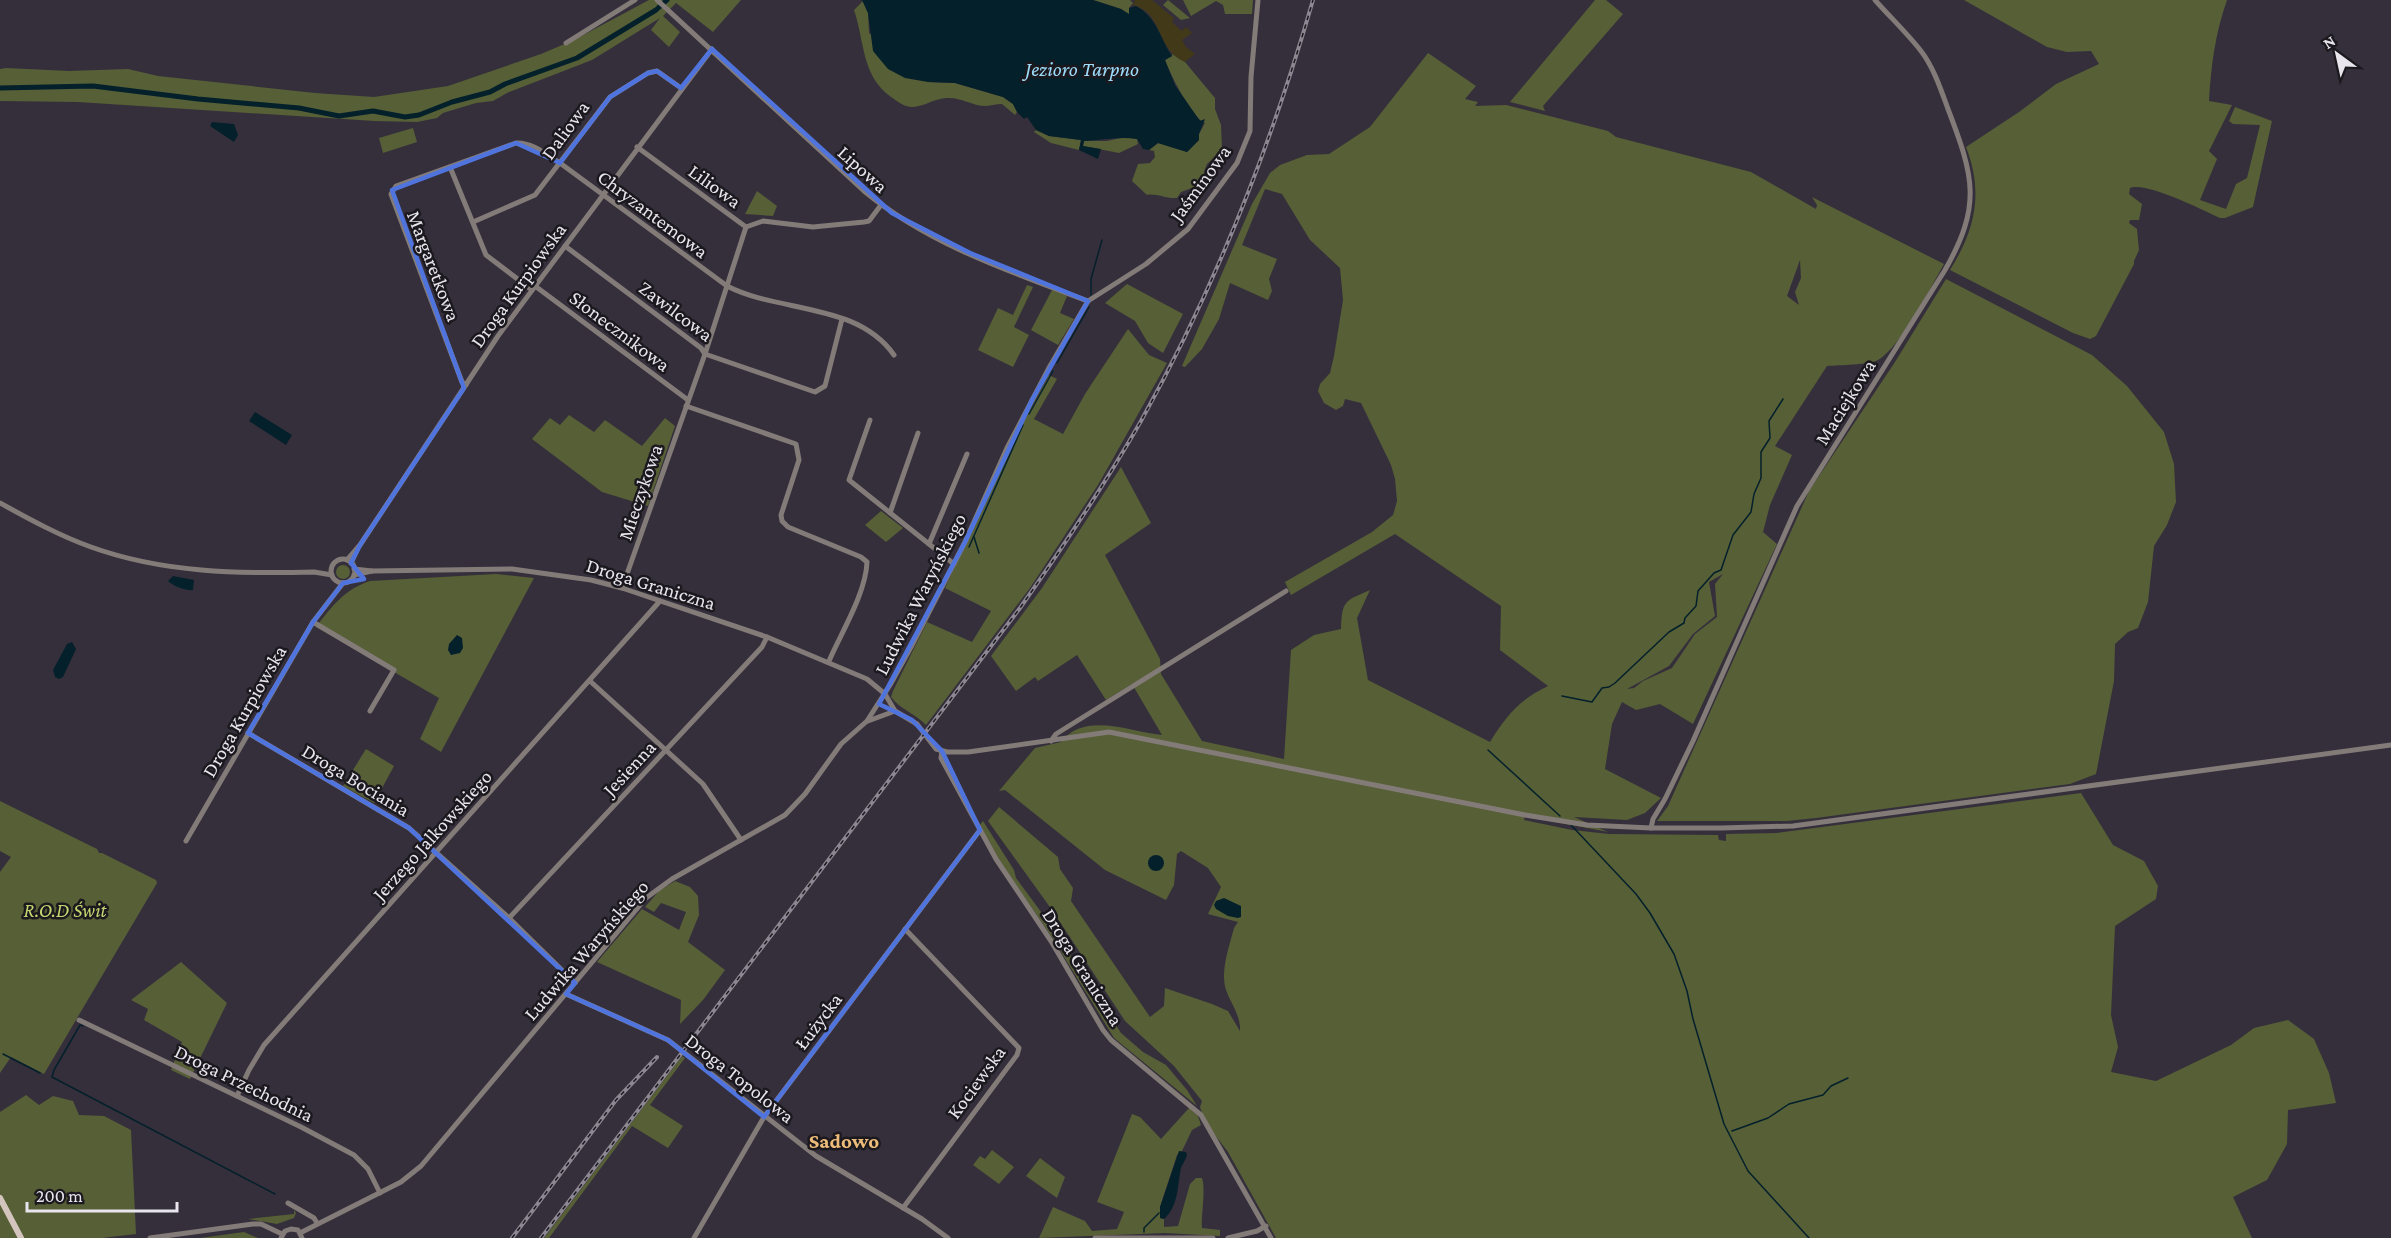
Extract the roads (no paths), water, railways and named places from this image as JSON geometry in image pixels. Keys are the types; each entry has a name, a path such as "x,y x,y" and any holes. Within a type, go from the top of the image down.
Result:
{"main road":[{"path":"0,1198 21,1238"}],"street":[{"path":"566,44 634,0"},
{"name":"Lipowa","path":"657,0 881,205 936,238 1027,278 1088,301"},
{"name":"Jaśminowa","path":"1088,301 1146,264 1188,229 1237,164 1250,131 1251,77 1258,0"},
{"name":"Maciejkowa","path":"1651,828 1653,819 1693,741 1797,506 1945,270 1960,244 1967,225 1971,209 1969,171 1943,96 1930,65 1921,51 1875,0"},
{"name":"Droga Kurpiowska","path":"352,567 360,545 466,385 564,246 712,49"},
{"name":"Daliowa","path":"473,222 535,195 606,101 648,73 657,71 681,88"},
{"name":"Chryzantemowa","path":"392,190 396,186 508,144 524,142 560,163 727,286 755,297 858,324 894,355"},
{"name":"Liliowa","path":"637,147 746,228 763,221 813,227 864,222 869,221 881,205"},
{"name":"Słonecznikowa","path":"450,167 486,255 534,288 687,403"},
{"name":"Margaretkowa","path":"392,190 391,194 462,382 466,385"},
{"name":"Mieczykowa","path":"622,588 705,354 746,228"},
{"name":"Zawilcowa","path":"564,246 701,348 705,354 815,392 825,386 843,319"},
{"name":"Ludwika Waryńskiego","path":"301,1236 316,1223 381,1193 413,1173 428,1160 646,898 672,879 774,822 795,807 841,744 867,721 885,694 954,564 1007,448 1050,366 1088,301"},
{"path":"687,403 796,444 799,460 781,515 782,521 788,527 861,557 867,562 867,572 860,591 829,661"},
{"path":"870,420 849,480 954,564"},
{"path":"890,513 918,433"},
{"path":"929,544 967,454"},
{"path":"0,503 76,541 118,556 202,571 332,572 341,582 350,581 352,567 336,562 332,572"},
{"name":"Droga Graniczna","path":"352,567 372,571 512,569 591,580 622,588 767,637 829,661 867,679 885,694 895,711 917,724 933,746 942,751 941,758 996,859 1051,941 1103,1030 1111,1040 1201,1115 1271,1238"},
{"name":"Droga Kurpiowska","path":"186,840 313,622 341,582"},
{"path":"1051,741 1056,734 1286,591"},
{"name":"Jerzego Jalkowskiego","path":"237,1096 264,1046 660,601"},
{"path":"313,622 394,670 370,711"},
{"name":"Jesienna","path":"509,918 762,647 767,637"},
{"path":"590,681 708,790 741,840"},
{"path":"867,721 895,711"},
{"path":"942,751 968,752 1109,732 1525,815 1600,826 1651,828 1793,826 2391,745"},
{"name":"Droga Bociania","path":"248,734 400,822 509,918 575,983"},
{"name":"Łużycka","path":"694,1238 764,1117 980,830"},
{"name":"Kociewska","path":"903,1208 1016,1056 1019,1048 1014,1040 905,929"},
{"name":"Droga Topolowa","path":"566,994 668,1040 816,1156 948,1238"},
{"name":"Droga Przechodnia","path":"79,1020 301,1127 358,1158 368,1169 381,1193"},
{"path":"288,1203 314,1218 316,1223"},
{"path":"150,1238 253,1224 261,1224 282,1236 291,1228 301,1236"},
{"path":"1228,1238 1257,1231 1266,1226"},
{"path":"1095,1238 1213,1238"}],"water":[{"name":"Jezioro Tarpno","path":"862,0 1093,0 1129,14 1129,8 1136,6 1149,16 1172,56 1165,60 1175,85 1200,121 1205,119 1199,140 1187,152 1158,143 1149,150 1143,149 1137,139 1131,138 1084,141 1083,146 1101,149 1098,159 1079,150 1081,140 1049,136 1036,130 1027,117 1024,119 1013,104 1003,97 955,83 905,78 888,69 873,51 868,13"},
{"path":"212,122 234,124 238,135 234,142 210,126"},
{"path":"255,412 292,435 286,445 249,421"},
{"path":"173,576 194,580 193,590 183,589 170,583 168,581"},
{"path":"457,635 462,638 463,648 460,653 451,655 448,650 449,644"},
{"path":"72,642 76,649 63,677 59,679 55,677 53,670 67,644"},
{"path":"1156,855 1164,863 1156,871 1148,863"},
{"path":"1224,898 1241,906 1241,917 1228,916 1216,909 1214,905 1216,901"},
{"path":"1179,1151 1186,1152 1187,1155 1181,1168 1177,1195 1169,1214 1164,1219 1160,1218 1160,1207"}],"waterway":[{"path":"0,88 93,86 299,108 339,116 373,111 405,117 419,115 452,102 490,92 505,84 577,58 656,10 667,0"},
{"path":"1091,295 1091,279 1102,240"},
{"path":"1057,363 1089,307"},
{"path":"1029,414 1053,371"},
{"path":"1562,696 1592,702 1602,688 1615,683 1669,632 1684,623 1685,618 1696,606 1698,591 1714,573 1721,570 1733,535 1751,512 1754,494 1761,478 1761,452 1770,438 1769,421 1783,399"},
{"path":"969,547 1023,425"},
{"path":"974,537 979,553"},
{"path":"1488,750 1560,816"},
{"path":"1571,825 1636,894 1674,954 1687,991 1724,1124 1748,1171 1809,1238"},
{"path":"83,1026 80,1025 52,1077 275,1194"},
{"path":"3,1054 40,1073"},
{"path":"1732,1131 1768,1118 1789,1104 1823,1095 1831,1086 1848,1078"},
{"path":"1144,1232 1144,1228 1159,1213"}],"railway":[{"path":"541,1238 1020,608 1113,469 1168,371 1217,268 1279,109 1313,0"},
{"path":"512,1238 616,1100 657,1057"}],"district":[{"name":"Sadowo","path":"844,1141"}],"park label":[{"name":"R.O.D Świt","path":"65,910"}]}
